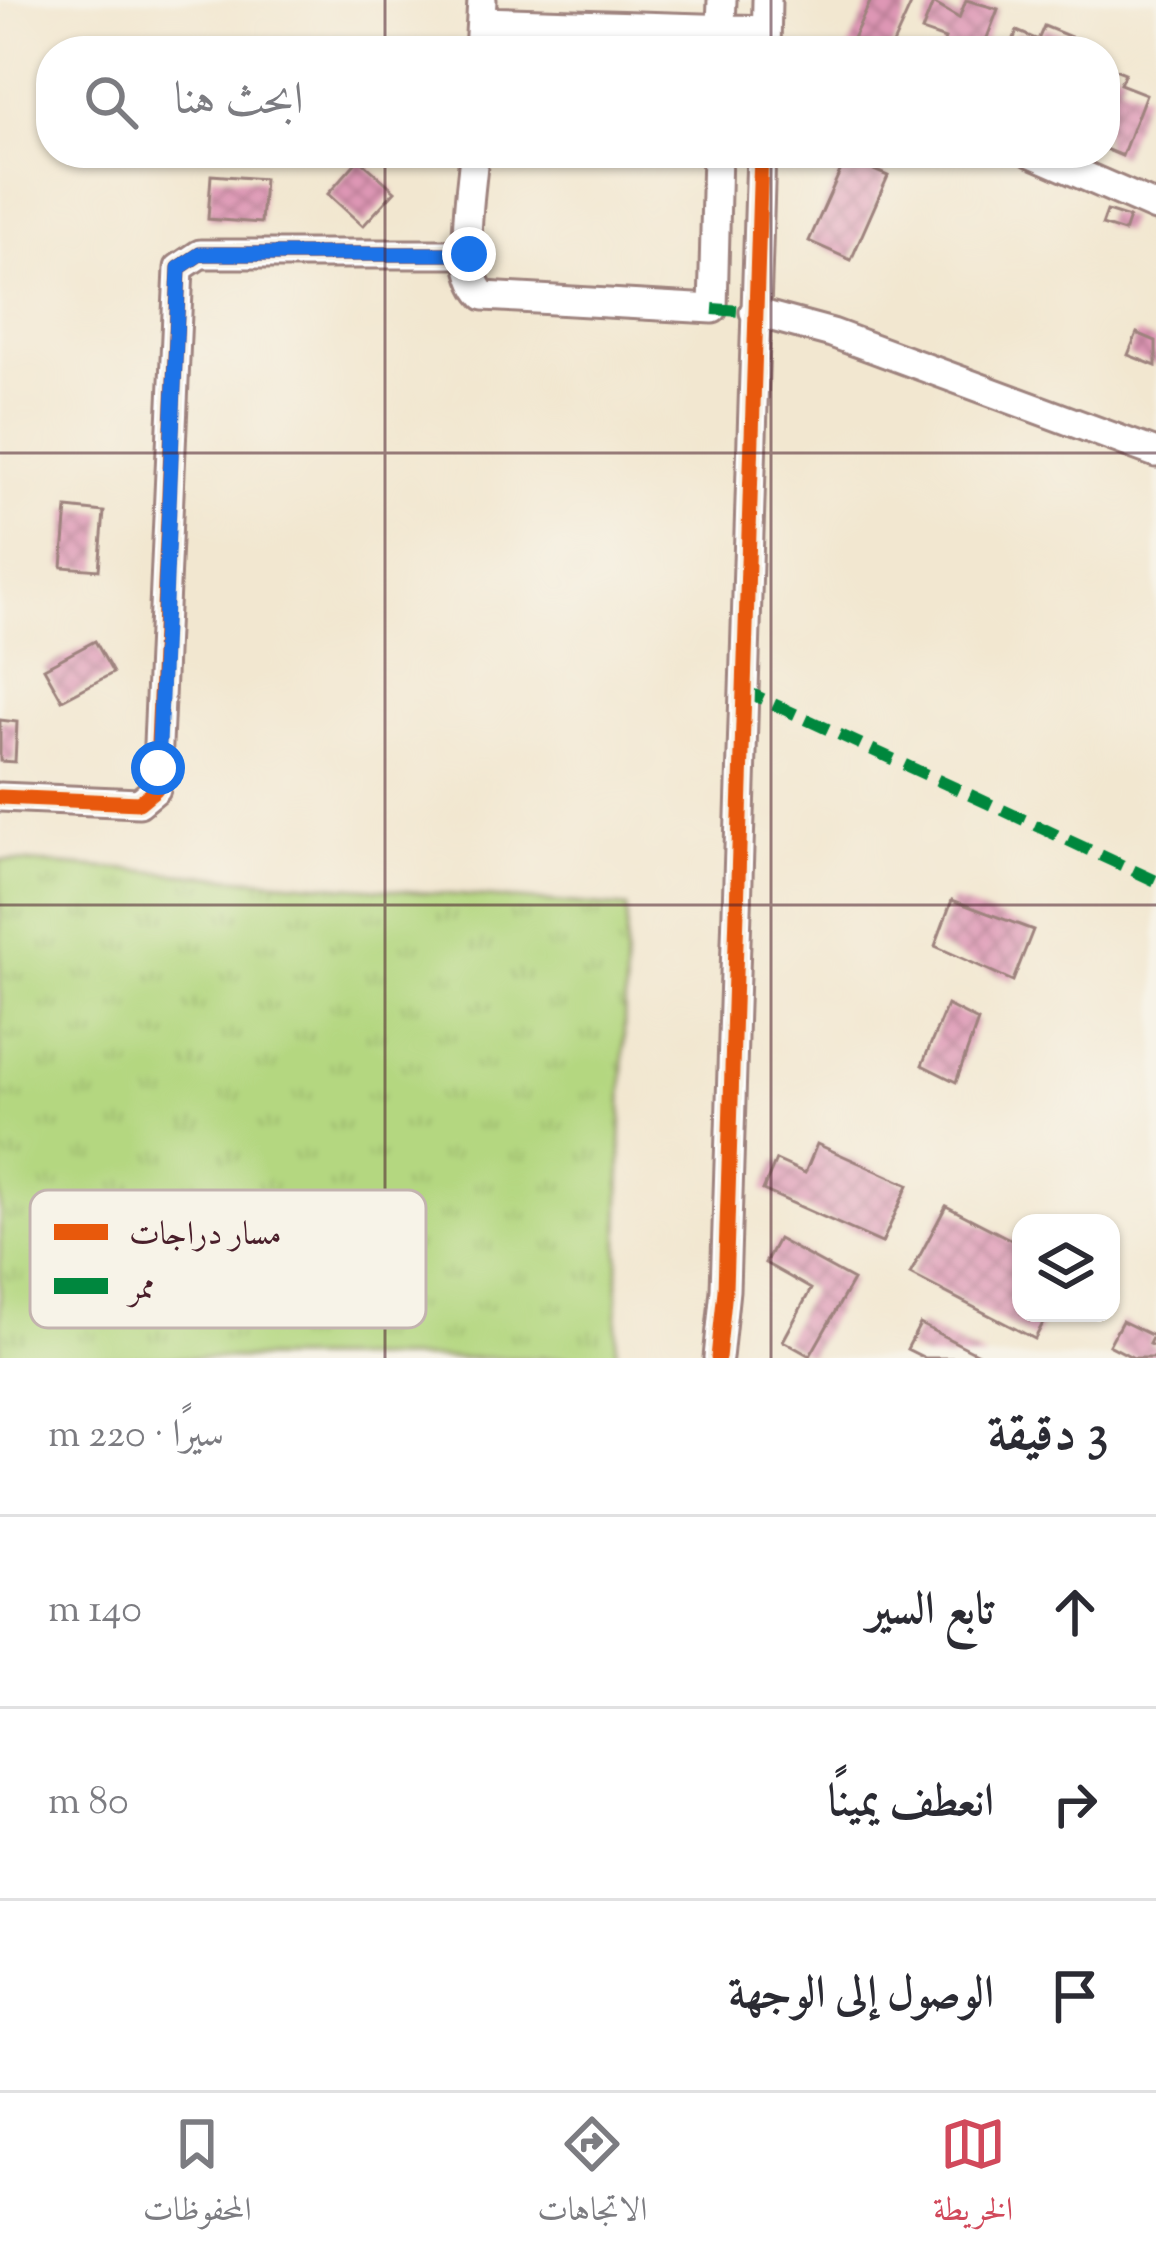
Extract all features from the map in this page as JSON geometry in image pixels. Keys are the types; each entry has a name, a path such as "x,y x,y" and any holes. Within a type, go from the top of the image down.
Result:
{"street":[{"path":"720,36 722,0"},
{"path":"766,36 767,0"},
{"path":"481,10 688,36"},
{"path":"473,168 469,254 474,284 492,299 713,309 717,168"},
{"path":"718,1358 725,1290 760,168"},
{"path":"1066,168 1156,207"},
{"path":"0,797 139,802 156,789 179,268 200,254 469,254"},
{"path":"754,312 832,333 1156,453"}],"green space":[{"path":"0,860 627,908 616,1358 0,1358"}],"building":[{"path":"871,0 913,0 897,36 854,36"},
{"path":"966,0 998,9 988,36 936,36 922,31 933,3 959,18"},
{"path":"1044,26 1069,36 1040,36"},
{"path":"1120,84 1146,94 1120,155"},
{"path":"351,168 369,168 395,191 363,226 328,194"},
{"path":"842,168 869,168 888,176 851,260 809,241"},
{"path":"211,175 264,179 261,223 208,219"},
{"path":"1107,211 1129,218 1124,232 1102,225"},
{"path":"1137,333 1156,341 1156,366 1128,355"},
{"path":"67,508 104,512 99,570 62,567"},
{"path":"95,641 113,673 62,700 44,668"},
{"path":"0,720 17,722 15,762 0,761"},
{"path":"952,900 1033,930 1013,981 935,946"},
{"path":"947,1005 978,1021 956,1082 922,1065"},
{"path":"817,1144 908,1185 882,1243 763,1190 776,1160 805,1173"},
{"path":"946,1206 1012,1240 1012,1322 1044,1322 1035,1339 910,1274"},
{"path":"778,1239 853,1280 810,1356 783,1341 811,1289 765,1263"},
{"path":"1122,1321 1153,1336 1149,1344 1156,1347 1156,1358 1134,1358 1109,1345"},
{"path":"920,1324 986,1358 925,1358 907,1349"}],"marked path":[{"path":"713,309 754,312"},
{"path":"741,689 1156,881"}],"cycle path":[{"path":"718,1358 725,1290 761,168"},
{"path":"0,797 139,803 156,789 179,268 200,254 469,254"}],"route":[{"path":"158,768 179,268 200,254 469,254"}]}
